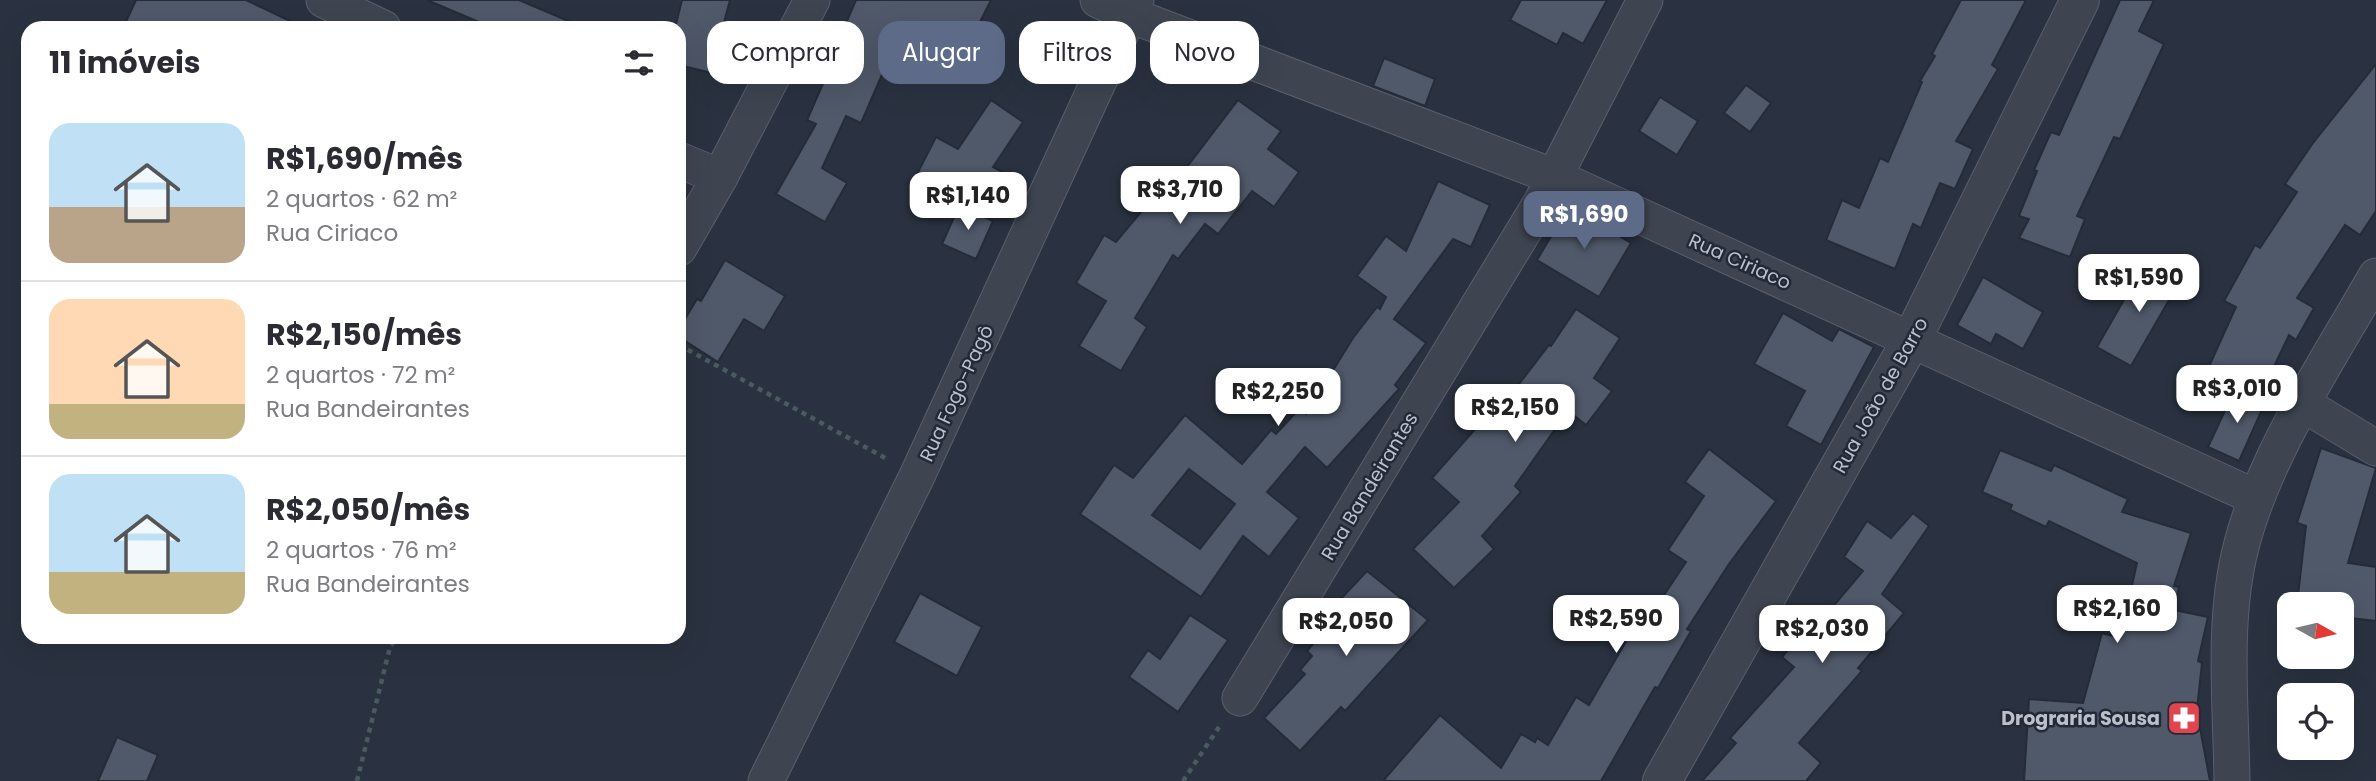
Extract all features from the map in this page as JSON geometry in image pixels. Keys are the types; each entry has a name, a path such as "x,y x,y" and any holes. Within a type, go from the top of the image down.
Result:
{"street":[{"path":"324,0 368,21"},
{"path":"686,236 720,177 812,0"},
{"name":"Rua Ciriaco","path":"1098,0 1133,8 1555,177 2255,497"},
{"name":"Rua Bandeirantes","path":"1240,698 1555,177 1645,0"},
{"name":"Rua João de Barro","path":"1662,781 1912,339 2080,0"},
{"name":"Rua Fogo-Pagô","path":"766,781 917,476 1133,8"},
{"path":"686,163 720,177"},
{"path":"2232,781 2230,618 2240,549 2255,497 2303,404 2376,276"},
{"path":"2303,404 2376,448"}],"path":[{"path":"686,349 917,476"},
{"path":"357,781 392,644"},
{"path":"1183,781 1240,698"}],"building":[{"path":"136,0 246,0 290,21 126,21"},
{"path":"427,0 519,0 568,21 476,21"},
{"path":"682,0 730,0 724,21 707,21 707,72 686,67 686,21 677,21"},
{"path":"856,0 991,0 980,21 878,21 878,84 861,123 846,116 822,168 847,183 825,222 776,194 816,124 807,120 823,84 864,84 864,21 847,21"},
{"path":"1521,0 1607,0 1583,44 1563,33 1557,45 1510,20"},
{"path":"1961,0 2026,0 1992,65 1998,69 1956,141 1973,149 1955,189 1940,183 1921,228 1913,224 1895,269 1826,240 1842,200 1859,208 1880,158 1888,162 1922,82 1920,81 1935,56 1932,54"},
{"path":"2120,0 2154,0 2139,31 2164,44 2120,139 2114,137 2077,216 2085,219 2070,257 2019,238 2029,219 2019,216 2037,171 2034,170 2051,132 2059,135"},
{"path":"1384,58 1435,79 1425,106 1373,86"},
{"path":"2376,64 2376,211 2360,235 2345,225 2297,298 2314,308 2296,340 2289,335 2259,398 2206,373 2236,307 2224,301 2255,245 2260,248 2297,192 2285,184 2313,143"},
{"path":"1746,85 1771,103 1750,132 1724,113"},
{"path":"1660,97 1698,121 1677,155 1639,131"},
{"path":"991,100 1023,122 993,167 1001,171 980,211 915,178 936,137 958,149"},
{"path":"1238,100 1281,131 1268,149 1299,172 1274,207 1252,191 1218,234 1205,224 1178,259 1173,255 1135,318 1147,327 1121,371 1079,346 1106,301 1076,283 1104,235 1116,242 1150,201 1157,206"},
{"path":"1438,181 1490,205 1471,247 1453,239 1394,319 1426,343 1395,385 1399,389 1327,468 1305,447 1267,492 1299,518 1269,557 1243,536 1201,597 1080,514 1114,465 1133,478 1185,415 1242,464 1271,430 1276,434 1300,408 1306,414 1353,338 1377,307 1380,309 1386,297 1357,276 1386,236 1406,251","holes":["1189,469 1235,504 1200,549 1152,515"]},
{"path":"959,206 993,221 976,259 942,244"},
{"path":"1569,206 1631,243 1599,297 1537,260"},
{"path":"725,260 785,296 764,331 744,319 718,362 686,341 686,317 697,299 701,301"},
{"path":"2146,261 2180,281 2131,366 2097,347"},
{"path":"1983,277 2043,312 2023,349 1996,334 1991,344 1957,325"},
{"path":"1576,309 1620,338 1594,378 1612,391 1586,425 1568,411 1515,486 1521,492 1482,536 1494,549 1454,588 1413,549 1459,502 1432,478 1478,426 1502,392 1509,397 1549,345 1551,346"},
{"path":"1783,313 1832,341 1839,329 1874,347 1821,445 1786,426 1805,391 1754,364"},
{"path":"2235,389 2265,403 2239,461 2208,447"},
{"path":"2321,448 2376,468 2348,563 2376,567 2376,621 2354,618 2354,592 2298,592 2306,526 2297,523"},
{"path":"1709,449 1776,501 1729,564 1687,629 1691,631 1601,781 1383,781 1440,715 1501,768 1521,734 1535,742 1537,738 1548,745 1576,697 1589,705 1647,605 1654,610 1686,562 1668,550 1704,496 1685,482"},
{"path":"2000,450 2051,471 2054,465 2128,499 2122,512 2191,533 2174,586 2179,587 2174,610 2208,617 2198,661 2202,663 2197,709 2210,781 2024,781 2029,699 2083,703 2102,633 2120,638 2137,563 2049,521 2046,527 2010,510 2012,505 1982,492"},
{"path":"1913,513 1929,526 1882,594 1904,613 1858,668 1862,671 1799,743 1821,763 1806,781 1702,781 1736,743 1730,738 1794,667 1782,657 1809,625 1814,629 1863,571 1844,557 1867,521 1891,538"},
{"path":"1367,571 1428,620 1345,711 1341,707 1300,751 1264,718 1305,674 1300,670 1312,656 1307,651 1328,626 1321,620"},
{"path":"920,593 982,627 957,676 894,642"},
{"path":"1190,615 1228,640 1178,712 1129,677 1148,650 1160,659"},
{"path":"117,737 158,755 147,781 98,781"}],"place":[{"name":"Drograria Sousa","path":"2184,718"}]}
